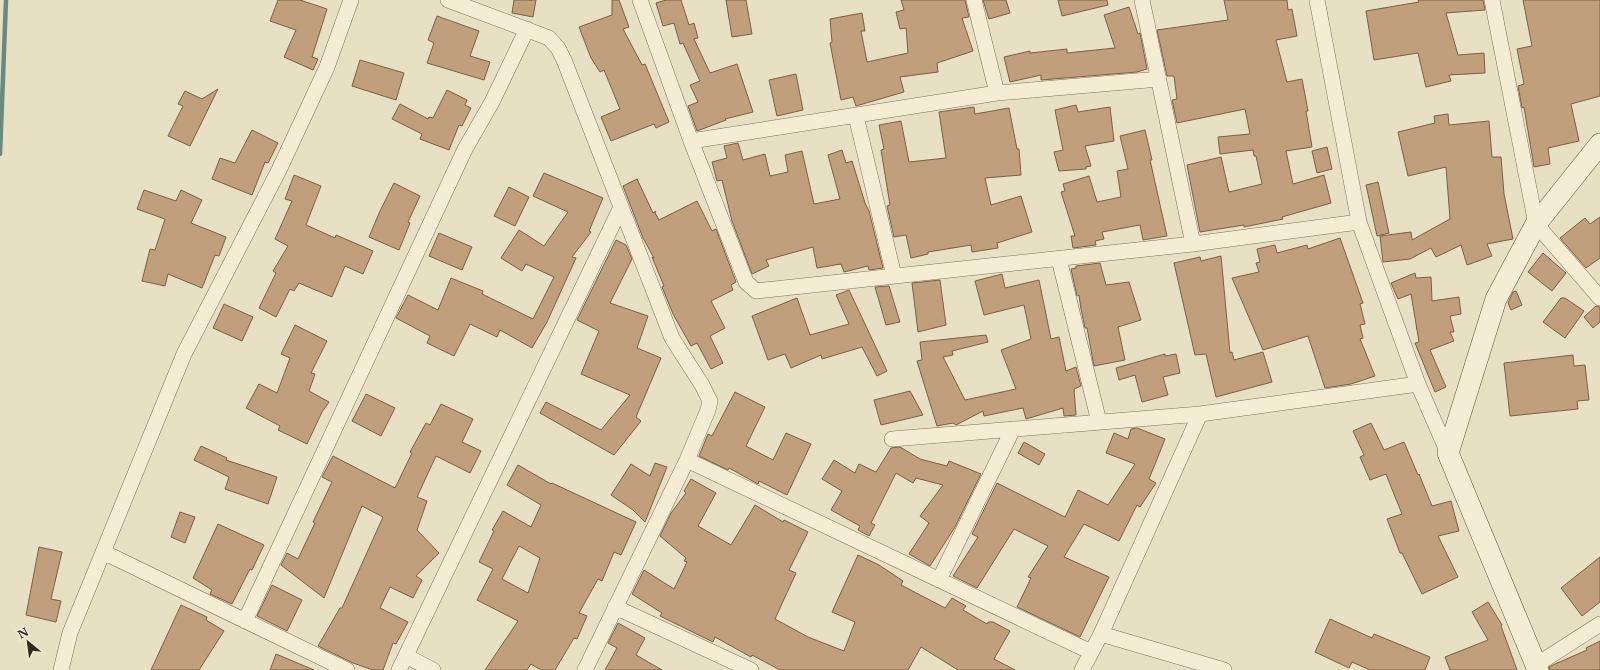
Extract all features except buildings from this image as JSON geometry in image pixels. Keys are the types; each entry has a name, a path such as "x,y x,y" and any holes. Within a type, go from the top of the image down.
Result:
{"street":[{"path":"61,670 70,634 184,354 279,170 327,66 351,0"},
{"path":"448,0 549,38 558,48 672,338 702,385 710,401 708,410 687,460 586,670"},
{"path":"640,0 691,142 746,282 756,291 1193,244 1359,222"},
{"path":"974,0 997,93"},
{"path":"1142,0 1193,244"},
{"path":"1317,0 1359,222 1418,384 1537,668 1600,624"},
{"path":"1492,0 1536,224 1600,298"},
{"path":"246,621 465,149 492,102 527,29"},
{"path":"691,142 997,93 1159,79"},
{"path":"856,116 894,276"},
{"path":"1448,454 1496,299 1536,224 1600,144"},
{"path":"399,670 621,207"},
{"path":"1059,259 1099,422"},
{"path":"892,439 1200,414 1418,384"},
{"path":"1082,670 1101,634 1200,414"},
{"path":"938,580 1013,429"},
{"path":"687,460 1091,652"},
{"path":"103,552 347,670"},
{"path":"615,607 751,670"},
{"path":"1101,634 1224,670"},
{"path":"406,656 433,670"}],"waterway":[{"path":"0,154 6,0"}]}
